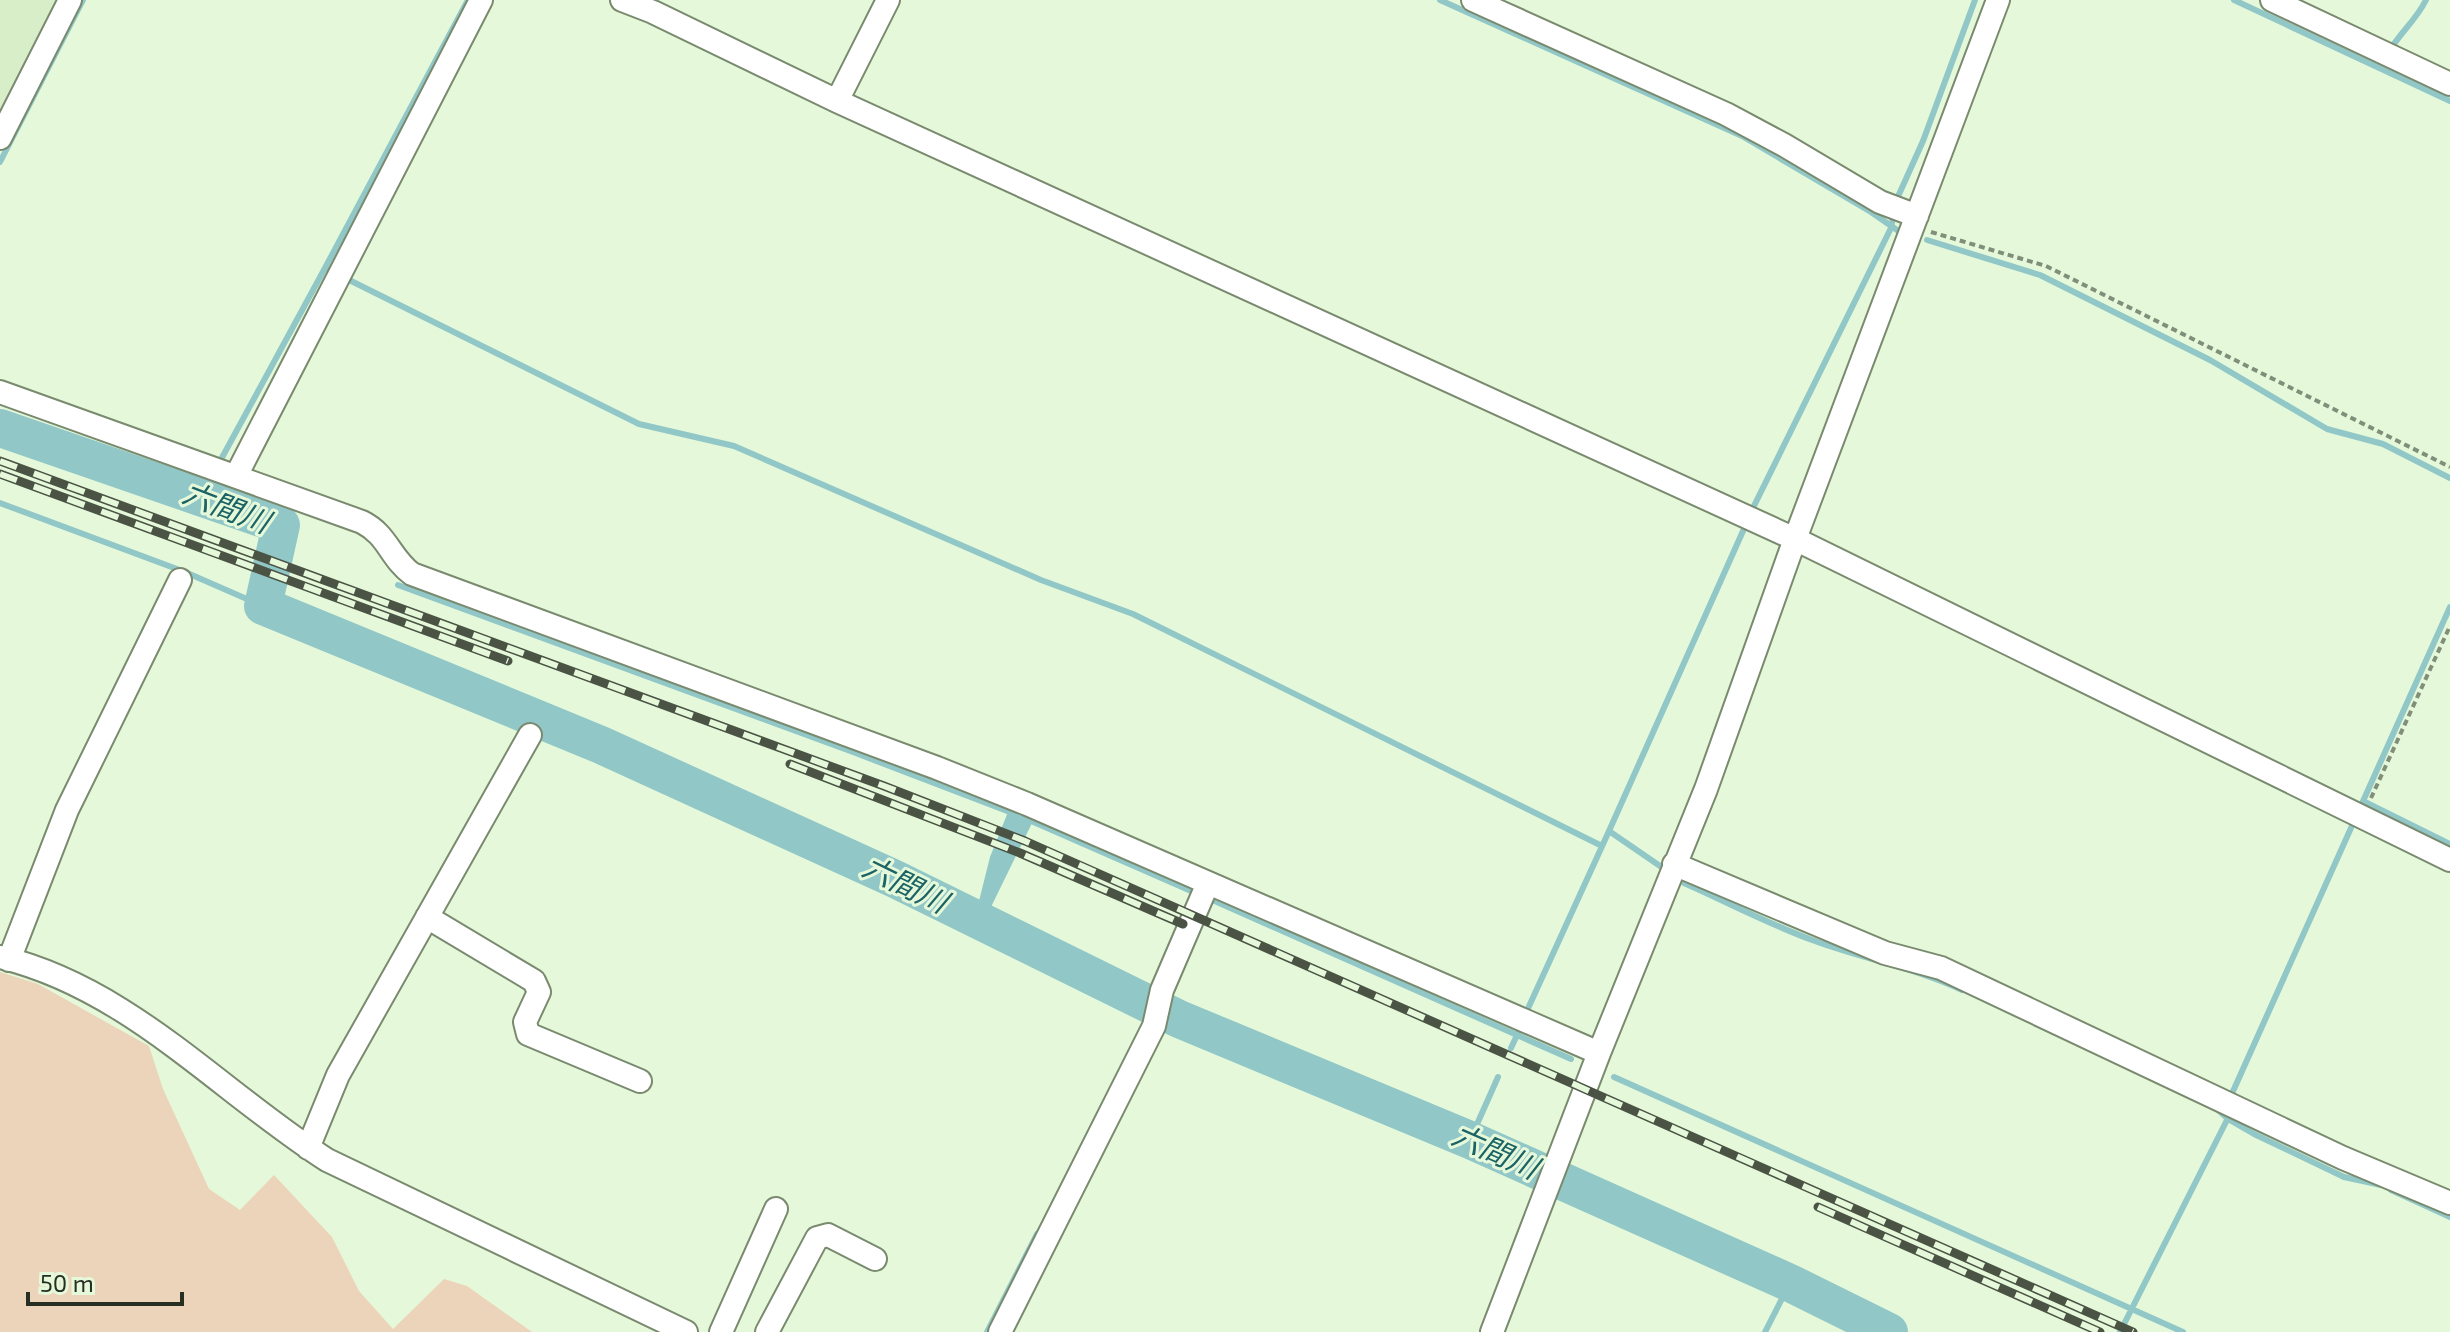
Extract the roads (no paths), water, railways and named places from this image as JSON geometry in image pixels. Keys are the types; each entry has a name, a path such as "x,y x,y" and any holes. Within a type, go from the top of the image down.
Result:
{"street":[{"path":"0,138 70,0"},
{"path":"225,473 340,276 481,0"},
{"path":"622,0 1795,539 2361,810 2450,860"},
{"path":"837,101 888,0"},
{"path":"1473,0 1726,114 1911,217"},
{"path":"1492,1332 1599,1053 1706,789 1911,217 1998,0"},
{"path":"2272,0 2450,84"},
{"path":"0,392 377,530 404,568 412,574 1027,804 1204,892 1599,1053"},
{"path":"180,580 67,810 4,958 62,978 158,1033 289,1136 327,1160 686,1332"},
{"path":"308,1148 338,1075 530,735"},
{"path":"1674,864 1885,953 1941,968 2343,1158 2450,1203"},
{"path":"1000,1332 1154,1026 1162,990 1204,892"},
{"path":"427,917 534,981 539,992 525,1022 528,1034 640,1081"},
{"path":"721,1332 776,1209"},
{"path":"767,1332 817,1238 828,1235 875,1259"}],"water":[{"path":"1010,807 1035,817 991,907 979,901 990,857"}],"waterway":[{"path":"0,162 83,0"},
{"path":"325,268 468,0"},
{"path":"1440,0 1742,136 1897,230"},
{"path":"1896,201 1923,141 1975,0"},
{"path":"2234,0 2450,101"},
{"path":"2389,52 2426,0"},
{"path":"1751,512 1891,228 1894,212"},
{"path":"1927,240 2040,275 2210,360 2327,429 2383,444 2450,478"},
{"path":"218,465 325,268 639,424 734,446 1041,580 1133,614 1602,846"},
{"name":"六間川","path":"0,428 281,525 263,606 601,745 895,879 1179,1019 1470,1140 1790,1283 1889,1332"},
{"path":"200,498 213,474"},
{"path":"0,503 185,572 263,606"},
{"path":"1609,831 1747,522"},
{"path":"398,585 1015,814"},
{"path":"2230,1098 2450,607"},
{"path":"2363,801 2450,844"},
{"path":"1029,820 1198,894"},
{"path":"1525,1015 1609,831 1660,866"},
{"path":"1684,883 1798,935 1962,990"},
{"path":"978,920 987,898"},
{"path":"1208,898 1571,1059"},
{"path":"1511,1048 1518,1033"},
{"path":"1470,1140 1498,1077"},
{"path":"1614,1077 2183,1332"},
{"path":"2216,1108 2254,1134 2344,1177 2381,1185"},
{"path":"2120,1332 2228,1118"},
{"path":"2391,1190 2450,1217"},
{"path":"987,1332 1037,1234"},
{"path":"1765,1332 1790,1283"}],"railway":[{"path":"0,461 884,786 1025,841 2133,1332"},
{"path":"0,474 508,661"},
{"path":"790,764 1020,853 1183,924"},
{"path":"1818,1207 2100,1332"}]}
